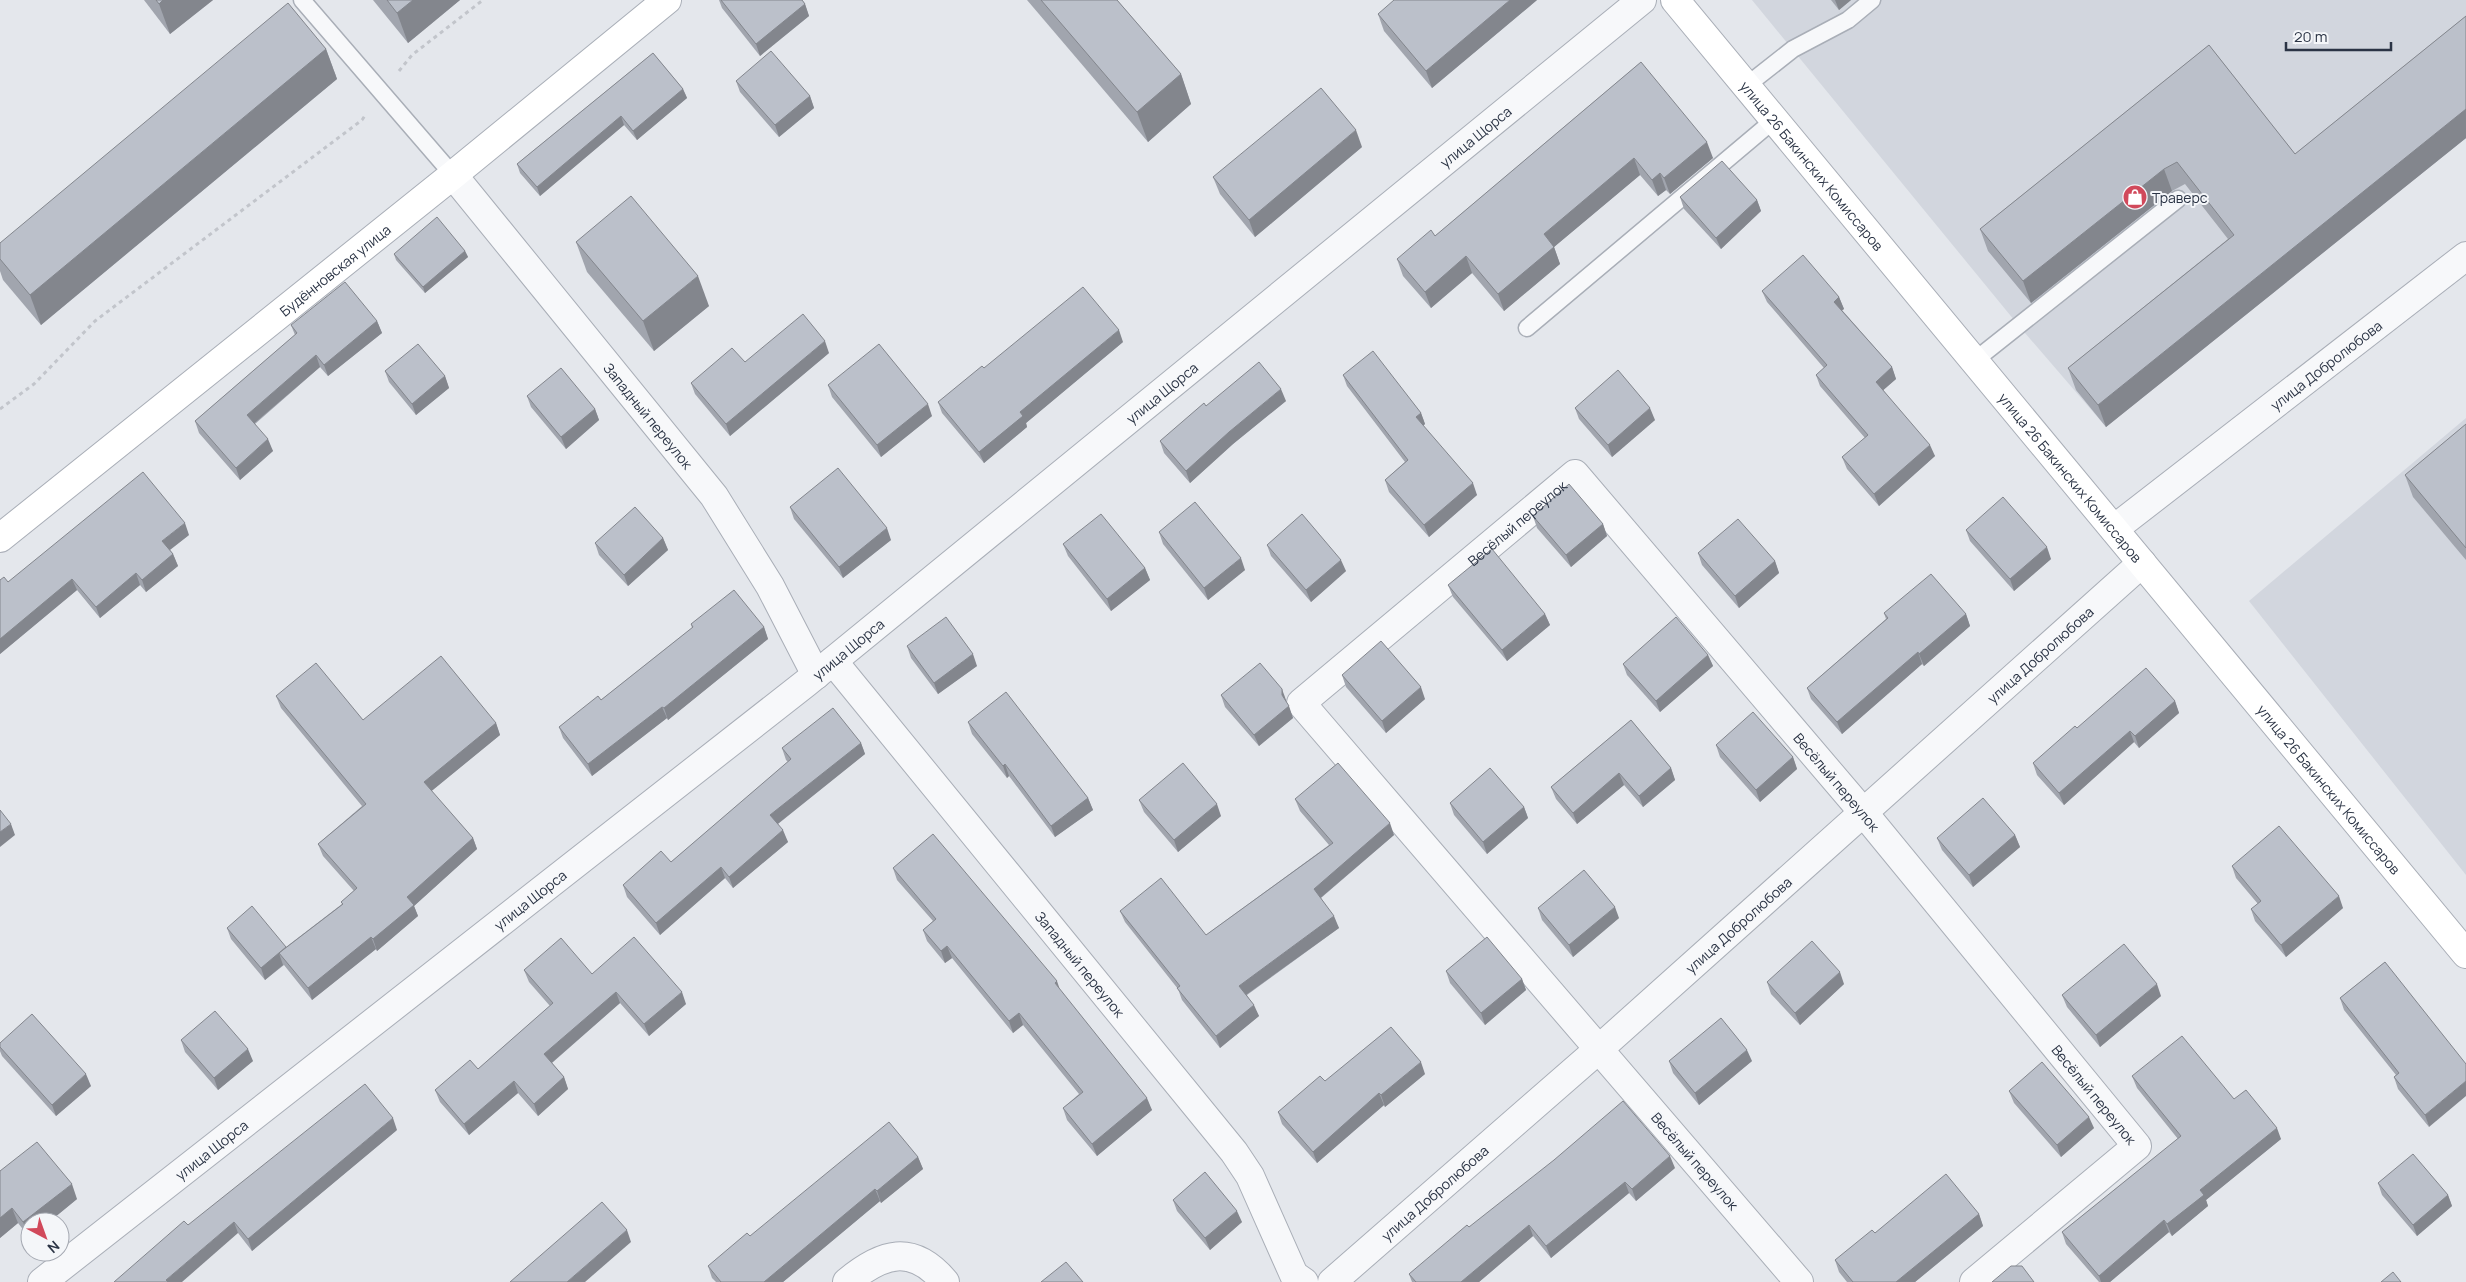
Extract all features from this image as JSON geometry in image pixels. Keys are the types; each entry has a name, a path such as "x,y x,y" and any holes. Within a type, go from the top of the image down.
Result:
{"street":[{"name":"Будённовская улица","path":"0,538 453,175 667,0"},
{"name":"улица Щорса","path":"42,1282 824,668 1642,0"},
{"name":"улица 26 Бакинских Комиссаров","path":"1675,0 2466,954"},
{"name":"Западный переулок","path":"453,175 714,496 824,668 1234,1152 1250,1176 1293,1280"},
{"name":"улица Добролюбова","path":"2114,529 2466,256"},
{"name":"Весёлый переулок","path":"1799,1282 1301,703 1575,474 1863,812 2137,1146 1974,1282"},
{"name":"улица Добролюбова","path":"1332,1282 1599,1049 2142,563"},
{"path":"847,1282 867,1265 898,1256 919,1259 945,1282"}],"lane":[{"path":"302,0 453,175"},
{"path":"1746,86 1793,49 1848,20 1872,0"},
{"path":"1527,328 1774,120"},
{"path":"1974,361 2178,199"}],"path":[{"path":"0,410 34,384 95,320 362,120 412,55 483,0"}],"shaded area":[{"path":"1752,0 2466,0 2466,138 2106,427 2019,326"},
{"path":"2466,418 2466,875 2249,601"}],"building":[{"path":"387,0 413,0 397,13"},
{"path":"721,0 802,0 805,4 756,44"},
{"path":"1041,0 1117,0 1181,74 1137,112"},
{"path":"1394,0 1510,0 1426,71 1378,14"},
{"path":"288,3 326,49 30,295 0,259 0,243"},
{"path":"2466,16 2466,109 2098,405 2068,368 2234,235 2177,162 2164,169 2023,281 1980,229 2209,45 2295,154"},
{"path":"771,51 810,96 775,125 736,81"},
{"path":"653,53 683,89 633,131 621,116 537,187 517,164"},
{"path":"1641,62 1707,142 1664,178 1660,173 1652,180 1634,158 1544,234 1554,247 1498,294 1466,256 1425,292 1397,259 1431,230 1435,236"},
{"path":"1321,88 1356,130 1249,220 1213,177"},
{"path":"1722,161 1757,200 1716,238 1680,197"},
{"path":"631,196 698,276 643,321 576,242"},
{"path":"437,217 465,251 423,287 394,254"},
{"path":"1803,255 1839,297 1834,302 1892,367 1876,382 1930,445 1874,494 1842,457 1868,435 1816,375 1827,365 1762,291"},
{"path":"345,282 377,321 324,365 316,355 247,415 268,439 236,468 195,421 297,333 291,325"},
{"path":"1083,287 1119,330 1020,412 1023,416 979,452 938,402 982,366 984,368"},
{"path":"803,314 825,341 726,424 691,383 732,348 745,362"},
{"path":"418,344 445,376 412,404 385,371"},
{"path":"879,344 928,404 877,445 828,385"},
{"path":"1373,351 1421,413 1416,417 1473,483 1424,525 1385,480 1408,460 1343,375"},
{"path":"1259,362 1281,389 1186,471 1160,441 1204,403 1206,406"},
{"path":"561,368 595,409 561,437 527,396"},
{"path":"1618,370 1650,408 1608,445 1575,408"},
{"path":"2466,424 2466,548 2405,475"},
{"path":"838,468 887,528 839,567 790,507"},
{"path":"143,472 185,523 162,541 173,554 142,580 136,573 96,607 72,579 0,639 0,580 4,577 8,582"},
{"path":"1569,484 1603,524 1566,555 1533,516"},
{"path":"2003,497 2047,547 2010,579 1966,530"},
{"path":"1195,502 1241,558 1204,588 1159,532"},
{"path":"635,507 663,538 624,575 595,543"},
{"path":"1101,514 1145,568 1107,599 1063,544"},
{"path":"1302,514 1341,560 1306,590 1267,545"},
{"path":"1738,519 1775,561 1735,596 1698,553"},
{"path":"1492,549 1545,614 1502,650 1448,585"},
{"path":"1931,574 1966,614 1919,654 1918,652 1837,722 1807,688 1888,618 1884,613"},
{"path":"734,590 764,627 664,708 662,707 588,764 559,727 598,696 601,700 693,627 691,624"},
{"path":"946,617 973,654 934,683 907,646"},
{"path":"1676,617 1708,655 1656,701 1623,664"},
{"path":"1381,641 1421,687 1382,721 1342,675"},
{"path":"441,656 496,723 424,782 473,838 407,897 414,905 308,988 279,953 343,904 341,902 357,888 318,844 366,804 276,696 316,663 363,720"},
{"path":"1260,663 1282,689 1282,695 1289,706 1254,735 1221,695"},
{"path":"2146,668 2175,701 2135,736 2130,731 2059,793 2033,763 2075,726 2077,728"},
{"path":"1006,692 1088,798 1051,826 1005,764 1003,766 968,722"},
{"path":"833,708 861,743 770,815 783,830 729,877 721,867 656,923 623,885 661,851 671,862 791,759 782,748"},
{"path":"1753,712 1793,757 1756,790 1716,745"},
{"path":"1631,720 1671,768 1639,796 1619,773 1573,813 1551,787"},
{"path":"1183,763 1217,804 1174,840 1139,800"},
{"path":"1338,763 1390,823 1314,889 1334,916 1239,986 1254,1005 1216,1036 1177,988 1180,986 1120,911 1161,878 1206,935 1333,843 1295,799"},
{"path":"1490,768 1524,807 1483,842 1450,803"},
{"path":"1983,798 2015,835 1969,875 1937,838"},
{"path":"0,810 11,824 0,832"},
{"path":"2279,826 2339,896 2281,945 2251,909 2261,901 2232,866"},
{"path":"933,834 1057,981 1055,983 1147,1098 1092,1144 1063,1108 1083,1092 1019,1013 1009,1021 947,946 941,951 923,930 936,919 893,868"},
{"path":"1584,870 1615,907 1569,945 1538,908"},
{"path":"252,906 286,947 261,968 227,928"},
{"path":"634,937 682,992 644,1024 616,992 544,1054 564,1077 534,1104 514,1081 464,1124 435,1090 470,1060 478,1069 553,1003 524,970 561,938 592,974"},
{"path":"1487,937 1522,979 1481,1013 1446,971"},
{"path":"1812,941 1840,972 1795,1013 1767,982"},
{"path":"2124,944 2157,984 2096,1035 2062,995"},
{"path":"2385,962 2466,1064 2466,1081 2425,1115 2394,1077 2399,1073 2340,998"},
{"path":"215,1011 248,1049 214,1078 181,1040"},
{"path":"32,1014 86,1074 52,1105 0,1047 0,1043"},
{"path":"1721,1018 1747,1050 1695,1093 1669,1061"},
{"path":"1391,1027 1421,1062 1381,1095 1379,1093 1313,1152 1278,1112 1320,1076 1325,1081"},
{"path":"2182,1036 2234,1099 2246,1090 2277,1128 2200,1190 2204,1195 2167,1224 2164,1220 2099,1276 2062,1232 2181,1136 2132,1076"},
{"path":"2042,1062 2089,1117 2057,1145 2009,1091"},
{"path":"365,1084 393,1118 248,1239 234,1222 166,1280 168,1282 114,1282 184,1221 188,1225"},
{"path":"1623,1101 1670,1156 1632,1189 1625,1182 1546,1246 1529,1225 1461,1282 1416,1282 1409,1274 1467,1225 1469,1227 1554,1160"},
{"path":"889,1122 918,1157 877,1191 875,1189 764,1282 721,1282 708,1266 747,1233 750,1236"},
{"path":"37,1142 72,1184 36,1212 20,1212 20,1218 12,1208 0,1218 0,1171"},
{"path":"2413,1154 2448,1195 2413,1225 2378,1183"},
{"path":"1205,1172 1237,1211 1205,1238 1173,1200"},
{"path":"1946,1174 1979,1214 1896,1282 1853,1282 1835,1260 1872,1230 1875,1233"},
{"path":"602,1202 627,1230 567,1282 510,1282"},
{"path":"1066,1262 1083,1282 1041,1282"},
{"path":"2011,1266 2022,1266 2034,1282 1992,1282"},
{"path":"2393,1272 2401,1282 2381,1282"}],"place":[{"name":"Траверс","path":"2135,197"}]}
